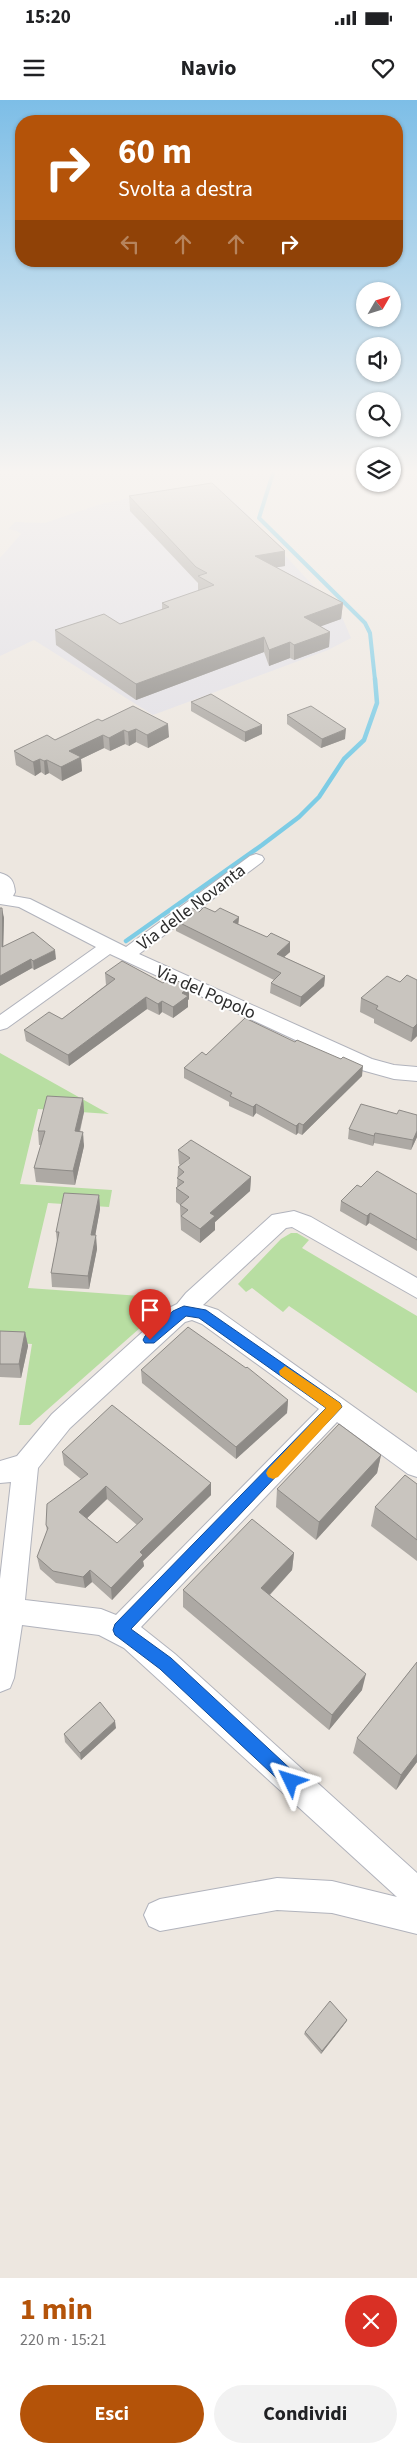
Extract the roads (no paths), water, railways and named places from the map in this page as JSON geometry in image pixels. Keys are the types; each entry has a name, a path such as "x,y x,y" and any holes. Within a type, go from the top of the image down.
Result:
{"street":[{"name":"Via delle Novanta","path":"127,955 256,859"},
{"path":"0,878 6,883 7,892 1,899"},
{"name":"Via del Popolo","path":"1,899 24,903 108,947 365,1064 394,1072 417,1074"},
{"path":"0,1024 108,947"},
{"path":"184,1311 194,1299 275,1224 288,1219 317,1230 417,1289"},
{"path":"0,1472 14,1470 26,1464 61,1422 177,1314 184,1311 193,1311 210,1317 417,1466"},
{"path":"120,1630 336,1407"},
{"path":"0,1678 10,1611 26,1464"},
{"path":"10,1611 101,1622 120,1630 165,1664 251,1745 417,1894"},
{"path":"160,1915 276,1894 332,1897 417,1918"}],"waterway":[{"path":"313,572 365,623 370,633 375,680"},
{"path":"126,941 262,845 299,817 319,797 344,759 364,740 377,703 375,679"}]}
